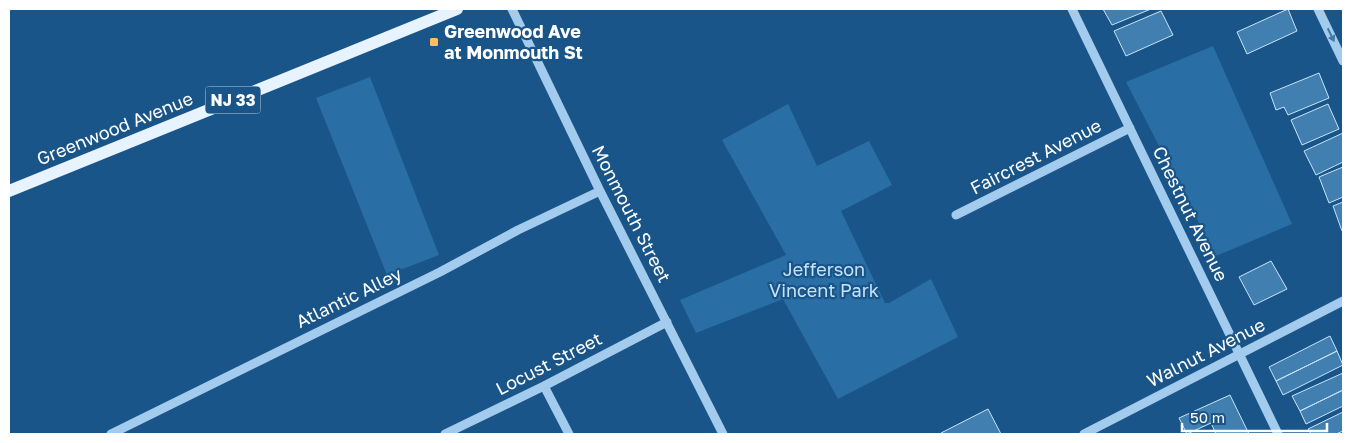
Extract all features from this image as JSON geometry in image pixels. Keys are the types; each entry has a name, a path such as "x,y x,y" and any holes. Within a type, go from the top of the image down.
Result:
{"main road":[{"name":"Greenwood Avenue","path":"9,191 457,9"}],"street":[{"name":"Monmouth Street","path":"512,9 600,191 723,434"},
{"name":"Chestnut Avenue","path":"1072,9 1278,434"},
{"path":"1318,9 1343,61"},
{"name":"Faircrest Avenue","path":"956,215 1130,128"},
{"name":"Atlantic Alley","path":"111,434 440,272 518,230 600,191"},
{"name":"Walnut Avenue","path":"1084,434 1343,300"},
{"name":"Locust Street","path":"444,434 544,386 667,322"},
{"path":"544,386 569,434"}],"green space":[{"path":"1213,46 1292,224 1216,256 1126,82"},
{"path":"370,77 439,255 387,275 316,98"},
{"name":"Jefferson Vincent Park","path":"788,104 817,166 869,141 892,185 841,211 885,303 889,303 931,279 958,337 838,399 783,299 696,333 680,300 786,255 722,140"}],"building":[{"path":"1103,9 1151,9 1112,25"},
{"path":"1288,9 1297,31 1247,54 1237,32"},
{"path":"1161,11 1173,35 1126,56 1114,31"},
{"path":"1319,73 1329,98 1288,115 1284,107 1276,110 1270,93"},
{"path":"1328,104 1339,129 1302,145 1291,120"},
{"path":"1343,133 1343,162 1316,175 1304,151"},
{"path":"1343,167 1343,197 1329,203 1319,177"},
{"path":"1343,202 1343,231 1342,231 1333,206"},
{"path":"1271,261 1287,289 1254,305 1239,277"},
{"path":"1330,336 1337,351 1276,381 1269,367"},
{"path":"1337,351 1343,365 1283,395 1276,381"},
{"path":"1343,373 1343,390 1300,411 1292,396"},
{"path":"1343,390 1343,406 1306,424 1300,411"},
{"path":"1230,395 1249,434 1216,434 1211,423 1187,434 1179,418"},
{"path":"988,409 1001,434 941,433"},
{"path":"1343,412 1343,431 1336,434 1311,434 1308,429"}],"place":[{"name":"Greenwood Ave at Monmouth St","path":"434,42"}]}
